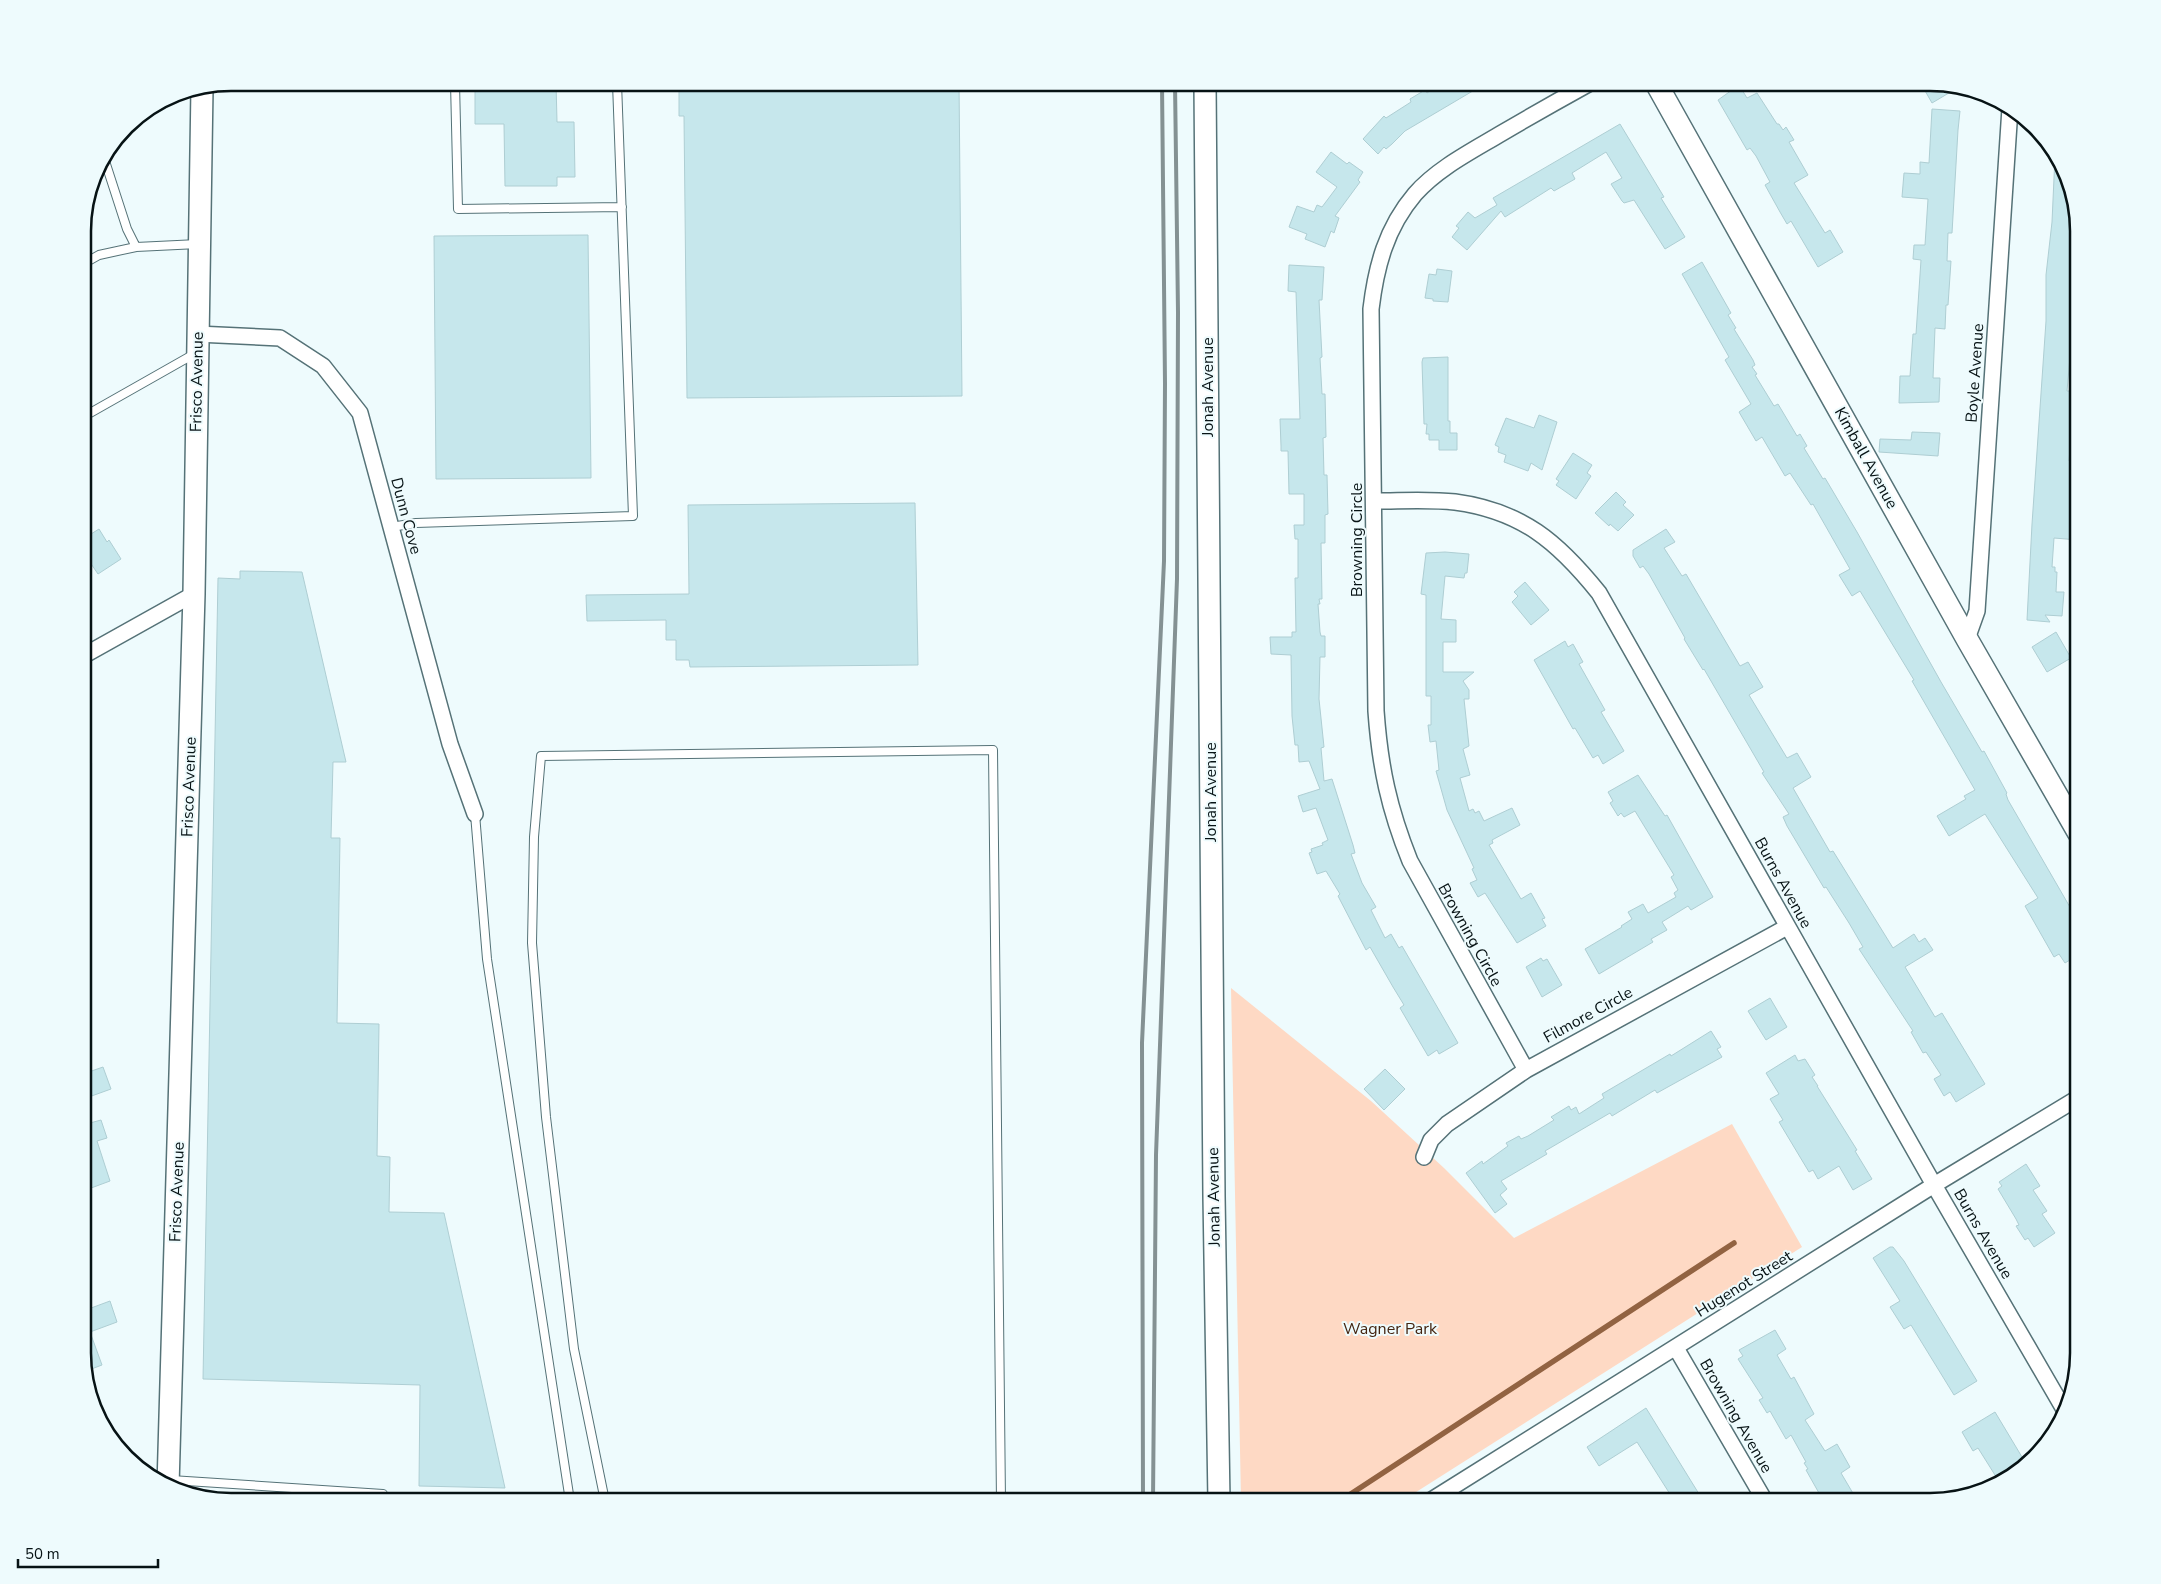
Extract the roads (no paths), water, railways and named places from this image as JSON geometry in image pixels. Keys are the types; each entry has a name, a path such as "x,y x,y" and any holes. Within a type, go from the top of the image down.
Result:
{"street":[{"name":"Jonah Avenue","path":"1205,91 1218,1493"},
{"name":"Browning Circle","path":"1526,1070 1419,878 1399,835 1389,805 1380,758 1376,711 1375,501 1371,310 1378,264 1387,239 1398,218 1415,194 1461,157 1575,91"},
{"name":"Kimball Avenue","path":"1661,91 1967,639 2070,818"},
{"name":"Frisco Avenue","path":"169,1478 194,594 202,94"},
{"name":"Boyle Avenue","path":"1967,639 1977,611 2009,117"},
{"name":"Dunn Cove","path":"197,343 280,338 323,366 360,413 450,744 475,814"},
{"name":"Burns Avenue","path":"1375,501 1453,502 1483,507 1515,518 1542,534 1561,550 1599,593 1787,927 2060,1403"},
{"path":"92,651 194,594"},
{"name":"Filmore Circle","path":"1424,1157 1431,1140 1447,1124 1526,1070 1787,927"},
{"name":"Hugenot Street","path":"1444,1493 1934,1185 2070,1103"},
{"name":"Browning Avenue","path":"1676,1348 1760,1493"}],"lane":[{"path":"455,91 458,209 622,207"},
{"path":"391,527 416,523 633,516 618,91"},
{"path":"107,167 127,229 136,247"},
{"path":"92,259 99,255 136,247 199,244"},
{"path":"92,411 197,343"},
{"path":"603,1493 574,1349 546,1116 532,943 534,837 541,756 993,750 1001,1493"},
{"path":"475,814 487,959 569,1493"},
{"path":"183,1484 364,1493"}],"waterway":[{"path":"1352,1493 1734,1243"}],"railway":[{"path":"1143,1493 1142,1043 1164,561 1165,383 1162,91"},
{"path":"1153,1493 1156,1155 1177,579 1178,312 1175,91"}],"park label":[{"name":"Wagner Park","path":"1390,1329"}]}
